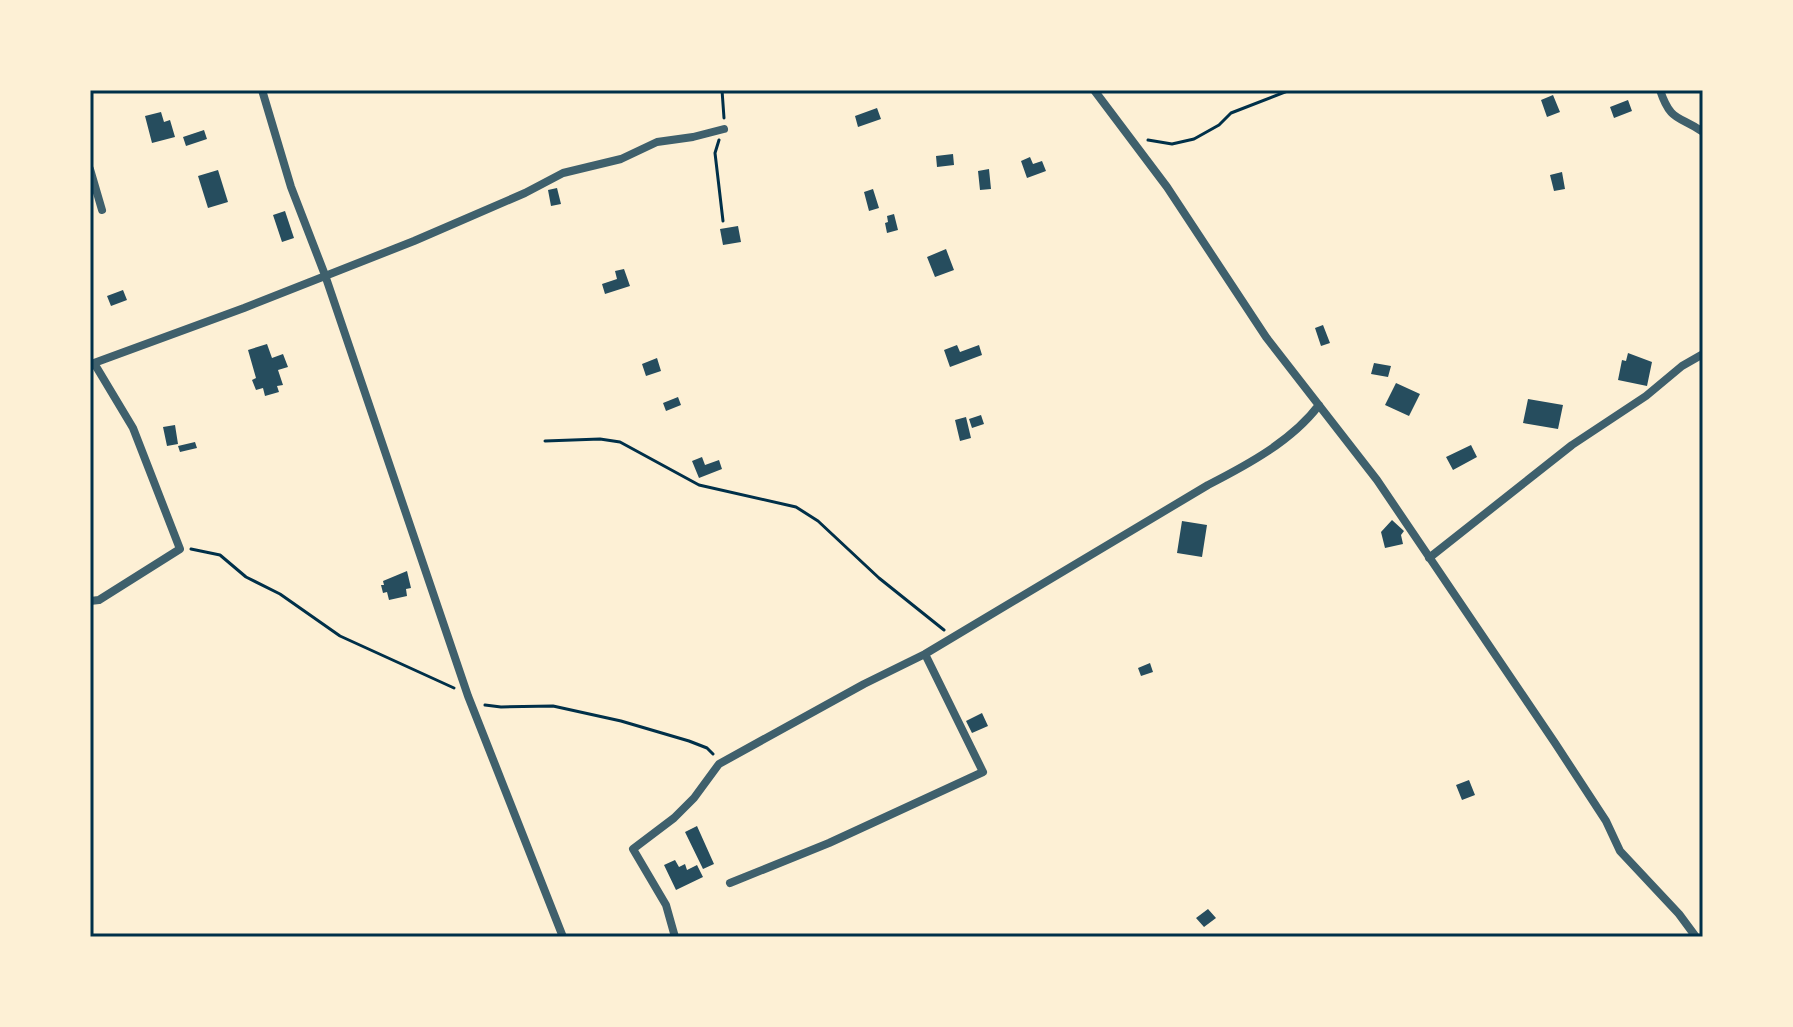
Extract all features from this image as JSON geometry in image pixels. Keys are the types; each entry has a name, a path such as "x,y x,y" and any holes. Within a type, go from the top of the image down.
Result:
{"street":[{"path":"262,90 291,187 325,275 468,696 563,937"},
{"path":"1094,90 1167,187 1266,337 1377,480 1555,743 1572,773 1591,796 1620,851 1679,914 1696,937"},
{"path":"1673,90 1661,94 1676,119 1700,127"},
{"path":"90,601 99,600 180,549 133,428 92,364 244,308 501,203 563,173 621,159 657,142 724,129"},
{"path":"90,169 102,210"},
{"path":"1429,558 1572,445 1703,354"},
{"path":"675,937 666,905 633,849 674,818 694,798 719,764 925,654 1244,467 1307,420 1319,405"},
{"path":"730,883 829,843 983,772 925,654"}],"path":[{"path":"722,90 721,110 725,122 715,153 723,221"},
{"path":"1128,134 1172,144 1194,139 1219,125 1231,113 1290,90"},
{"path":"545,441 600,439 620,442 699,485 796,507 818,521 879,578 954,637"}],"building":[{"path":"1553,95 1560,112 1547,117 1541,100"},
{"path":"1628,100 1632,111 1614,118 1610,107"},
{"path":"877,108 881,119 858,127 855,116"},
{"path":"161,112 164,122 170,120 175,137 152,143 145,116"},
{"path":"204,130 207,139 186,146 183,137"},
{"path":"953,154 954,165 937,167 936,156"},
{"path":"1030,157 1033,164 1042,161 1046,171 1027,178 1021,161"},
{"path":"989,169 991,189 980,190 978,171"},
{"path":"218,170 228,202 208,208 198,176"},
{"path":"1562,172 1565,189 1554,191 1550,175"},
{"path":"557,188 561,204 551,206 548,190"},
{"path":"873,189 879,208 869,211 864,192"},
{"path":"285,211 294,238 282,242 273,215"},
{"path":"894,214 898,230 887,233 887,216"},
{"path":"738,226 741,242 723,245 720,229"},
{"path":"946,249 954,270 935,277 927,257"},
{"path":"624,269 630,286 605,294 602,284 617,279 615,271"},
{"path":"123,290 127,300 111,306 107,296"},
{"path":"1323,325 1330,343 1321,346 1315,328"},
{"path":"267,344 272,358 283,354 288,367 278,370 283,385 277,386 279,392 265,396 263,388 256,390 252,380 256,378 248,350"},
{"path":"957,345 960,352 979,345 982,355 950,367 944,350"},
{"path":"1628,353 1652,362 1647,386 1618,380 1622,360 1626,361"},
{"path":"657,358 661,371 646,376 642,364"},
{"path":"1374,363 1391,366 1388,377 1371,374"},
{"path":"1396,383 1420,394 1409,416 1385,405"},
{"path":"678,397 681,405 666,411 663,403"},
{"path":"1528,399 1563,405 1558,429 1523,423"},
{"path":"981,415 984,424 972,428 969,419"},
{"path":"966,417 971,438 960,441 955,420"},
{"path":"175,425 178,444 167,446 163,427"},
{"path":"195,442 197,448 180,452 178,446"},
{"path":"1471,445 1477,457 1453,470 1446,457"},
{"path":"702,457 705,465 719,460 722,469 699,478 692,461"},
{"path":"1392,520 1404,531 1401,535 1403,544 1385,548 1381,532"},
{"path":"1182,521 1207,525 1202,557 1177,553"},
{"path":"407,571 411,588 406,589 407,596 389,600 387,592 383,593 383,581"},
{"path":"1150,663 1153,672 1141,676 1138,668"},
{"path":"982,713 988,726 972,733 966,721"},
{"path":"1469,780 1475,795 1462,800 1456,785"},
{"path":"697,826 714,864 703,869 685,832"},
{"path":"675,860 679,867 685,864 687,870 697,865 703,877 676,890 664,865"},
{"path":"1208,909 1216,918 1204,927 1196,918"}]}
